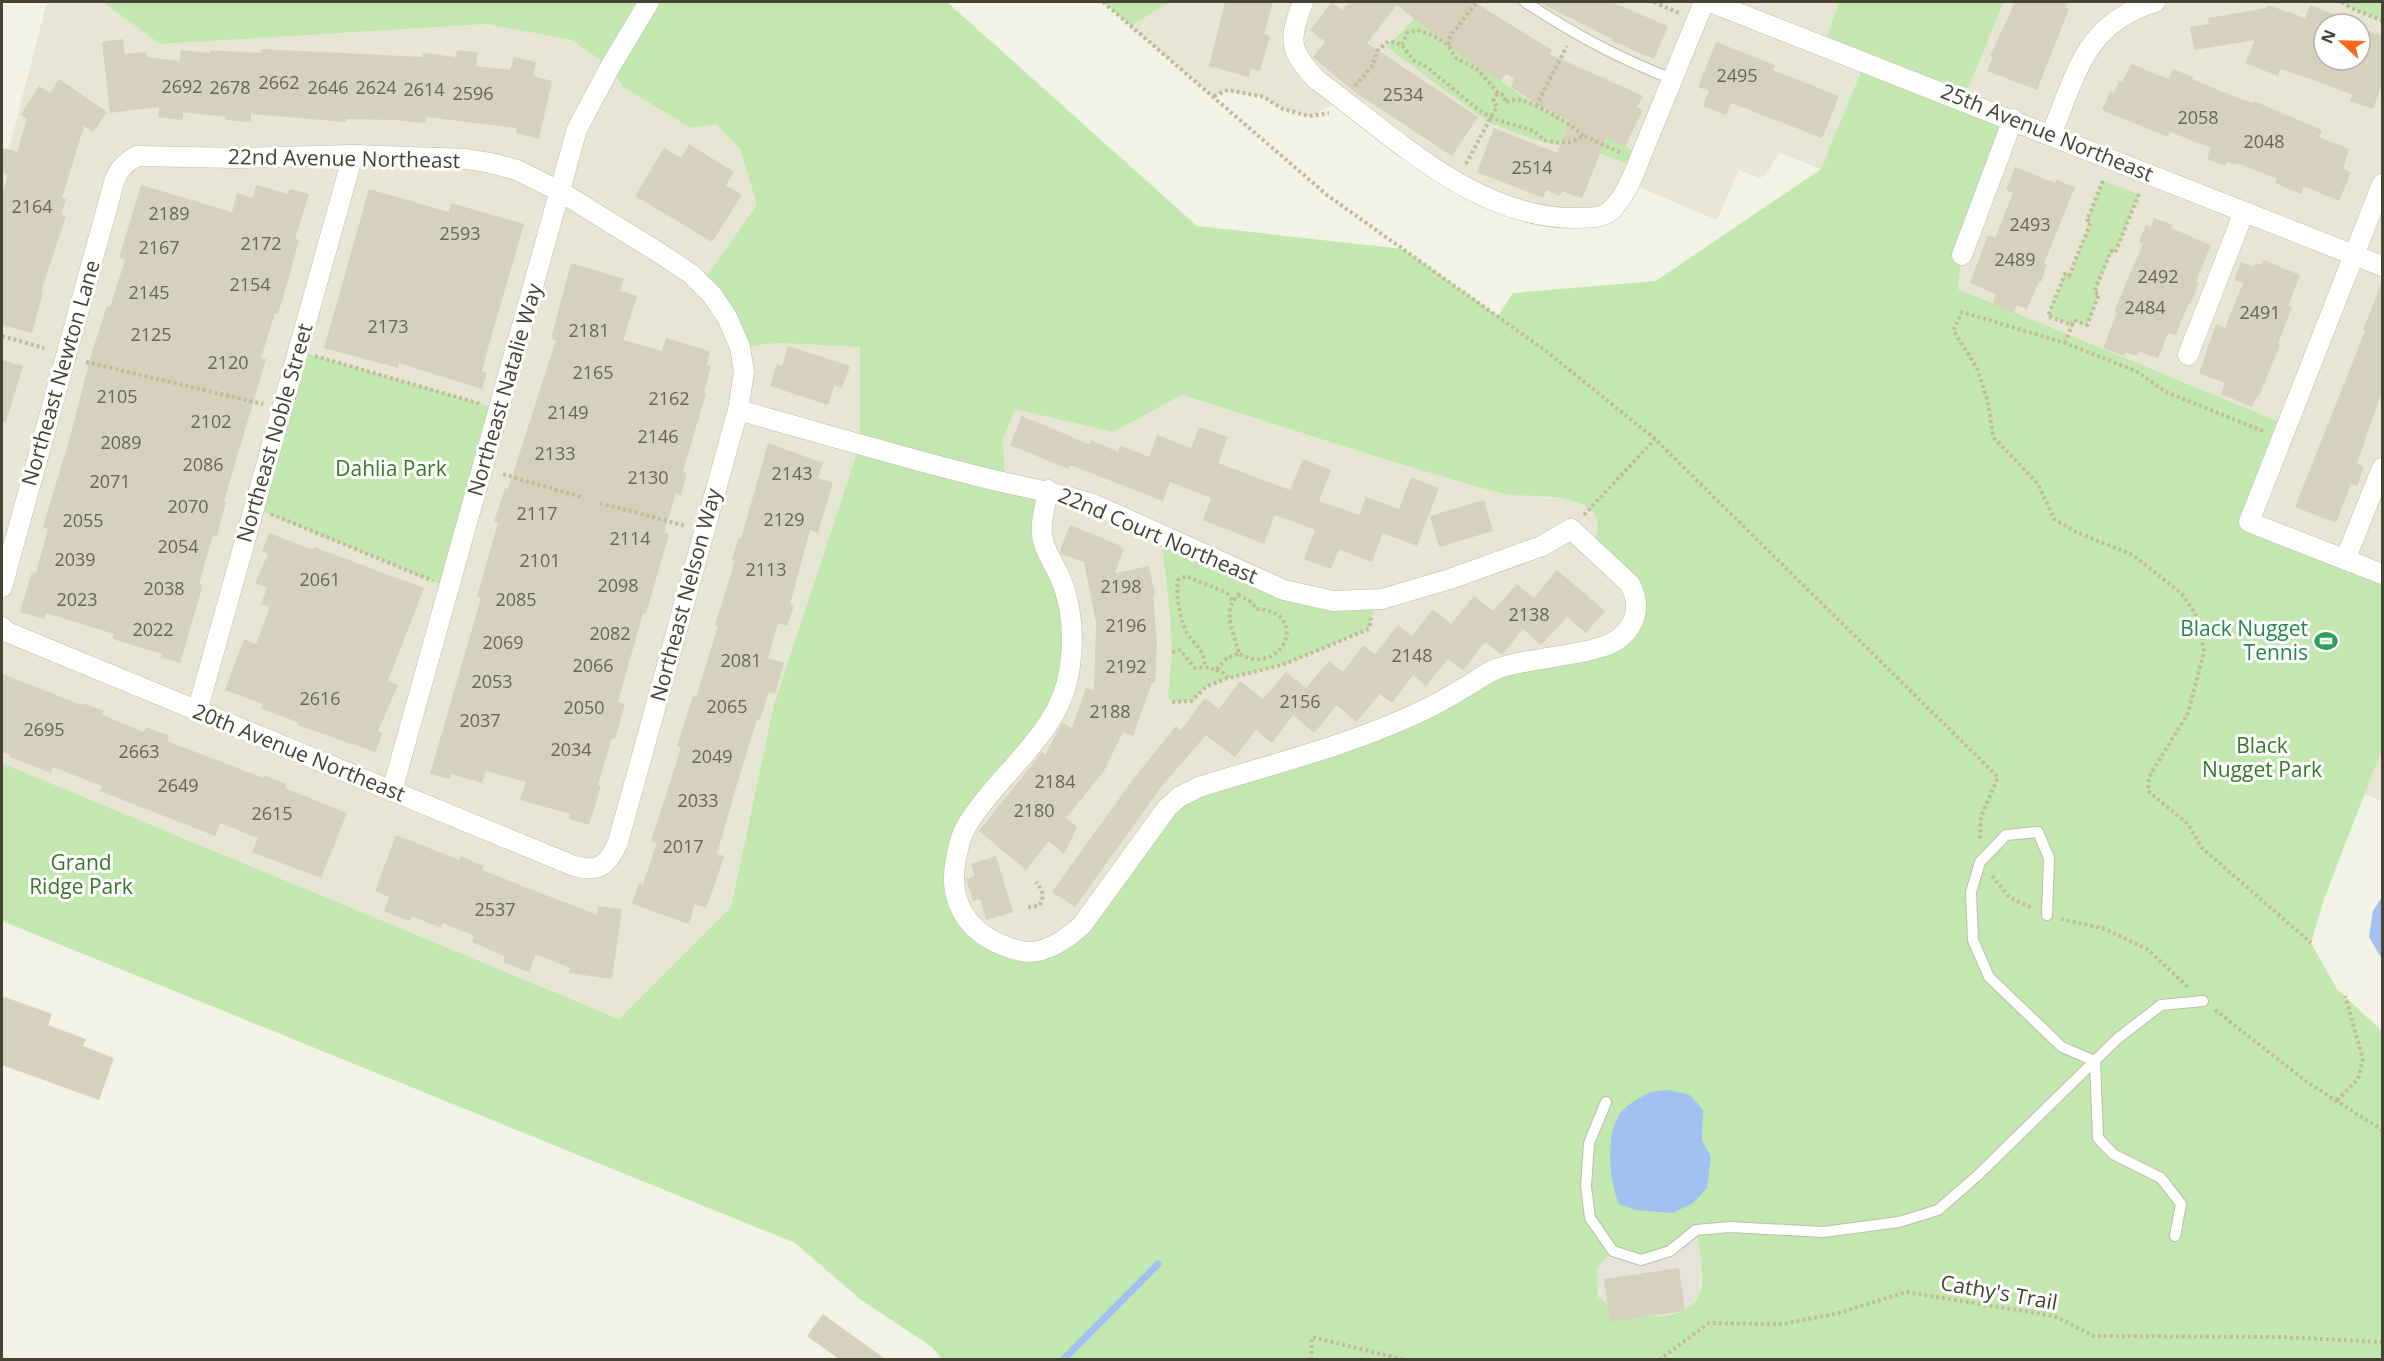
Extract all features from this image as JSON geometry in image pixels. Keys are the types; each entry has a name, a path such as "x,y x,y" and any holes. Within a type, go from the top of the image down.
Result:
{"street":[{"name":"Northeast Natalie Way","path":"392,791 577,129 604,76 649,2"},
{"path":"1302,2 1295,21 1294,39 1299,61 1317,80 1455,182 1491,200 1536,214 1567,218 1602,217 1615,207 1638,160 1704,2"},
{"name":"25th Avenue Northeast","path":"1710,2 2013,119 2382,266"},
{"path":"2052,135 2082,59 2094,40 2123,15 2155,2"},
{"path":"1962,255 2013,119"},
{"name":"22nd Avenue Northeast","path":"127,161 137,156 238,158 353,155 466,159 491,163 517,170 561,192 661,254 691,274 711,295 727,317"},
{"name":"Northeast Noble Street","path":"197,712 353,155"},
{"name":"Northeast Newton Lane","path":"2,587 116,179 119,170 127,161"},
{"path":"2382,184 2249,522 2382,574"},
{"path":"2188,355 2244,212"},
{"name":"Northeast Nelson Way","path":"599,868 611,857 618,842 738,410 744,372 740,347 727,317"},
{"name":"22nd Court Northeast","path":"738,410 978,476 1048,490 1093,504 1284,590 1333,602 1382,599 1450,579 1542,546 1571,529"},
{"path":"2345,560 2382,468"},
{"path":"1048,490 1042,534 1071,609 1072,635 1068,680 1064,694 1050,720 965,827 955,866 954,885 958,904 965,918 978,932 1007,947 1026,952 1048,947 1067,939 1082,925 1167,808 1179,797 1199,787 1374,732 1412,716 1494,670 1527,660 1580,651 1619,639 1634,621 1636,595 1622,574 1571,529"},
{"name":"20th Avenue Northeast","path":"2,627 7,632 197,712 574,866 588,870 599,868"}],"lane":[{"path":"1526,2 1574,34 1621,59 1672,79"},
{"path":"2047,915 2049,858 2038,832 2006,835 1980,861 1971,892 1973,940 1989,977 2062,1047 2095,1061"},
{"path":"1606,1102 1589,1143 1586,1186 1590,1218 1613,1251 1641,1260 1670,1251 1696,1230 1730,1227 1823,1232 1899,1222 1938,1210 1977,1176 2117,1039 2161,1005 2202,1001"},
{"path":"2095,1061 2098,1138 2113,1154 2161,1178 2181,1204 2175,1236"}],"path":[{"path":"1104,2 1327,195 1546,351 1655,439 1998,777 1981,817 1980,861 2010,898 2047,915 2105,929 2147,949 2202,1001 2307,1082 2382,1130"},
{"path":"1448,45 1450,36 1477,2"},
{"path":"2342,2 2348,8 2367,13 2382,21"},
{"path":"1402,45 1407,33 1417,30 1434,36 1448,45 1456,58 1477,69 1499,94 1504,95 1505,102"},
{"path":"1536,106 1574,34"},
{"path":"1213,96 1228,90 1264,97 1283,109 1309,116 1331,112 1373,65 1377,51 1389,41 1402,45 1413,60 1428,68 1479,110 1492,117 1534,131 1544,140 1560,143 1584,136"},
{"path":"1497,106 1493,100 1499,94"},
{"path":"1497,106 1520,99 1576,127 1584,136 1638,160"},
{"path":"1455,182 1497,106"},
{"path":"2072,325 2048,316 2065,274 2069,276 2091,222 2087,220 2103,181"},
{"path":"2065,343 2074,320 2087,325 2099,294 2094,292 2111,251 2115,253 2139,194"},
{"path":"2263,430 2166,392 2136,371 2065,343 1962,312 1953,330 1977,368 1988,402 1992,437 2038,484 2054,519 2076,532 2133,555 2182,594 2198,618 2204,652 2188,713 2149,777 2148,791 2188,824 2202,848 2311,943"},
{"path":"2,336 44,348"},
{"path":"314,356 484,405"},
{"path":"86,362 264,404"},
{"path":"1571,529 1655,439"},
{"path":"503,474 584,498"},
{"path":"600,503 686,526"},
{"path":"270,514 435,582"},
{"path":"1204,667 1205,657 1186,631 1182,621 1176,587 1178,580 1186,576 1227,593 1232,600"},
{"path":"1239,654 1229,612 1232,600 1245,590"},
{"path":"1215,670 1228,657 1239,654 1253,659 1266,657 1279,651 1285,641 1288,630 1284,620 1274,612 1256,609 1252,602 1238,595"},
{"path":"1172,702 1191,701 1207,686 1228,678 1282,666 1368,629 1372,615"},
{"path":"1172,652 1179,650 1196,668 1204,667 1215,670 1224,673 1228,678"},
{"path":"1028,907 1038,906 1043,899 1042,891 1036,882"},
{"path":"2337,1100 2358,1079 2363,1059 2345,996"},
{"name":"Cathy's Trail","path":"1659,1359 1709,1323 1782,1324 1839,1313 1906,1292 2054,1316 2094,1336 2282,1337 2382,1342"},
{"path":"1311,1359 1312,1337 1406,1359"}],"shaded area":[{"name":"Dahlia Park","path":"47,2 103,2 160,44 487,24 572,40 610,67 623,87 691,128 716,124 740,149 757,205 701,284 740,347 778,343 860,347 860,444 774,704 731,907 619,1019 2,763 2,175"},
{"path":"1170,2 1839,2 1824,46 1865,62 1821,169 1779,153 1766,175 1759,178 1739,170 1717,220 1629,183 1602,217 1491,199 1344,100 1309,116 1283,109 1264,97 1228,90 1213,96 1131,26"},
{"path":"2004,2 2382,2 2382,574 2249,522 2287,425 1958,289 1962,255 1963,100"},
{"path":"1182,395 1496,492 1573,500 1590,508 1598,520 1599,531 1592,547 1621,574 1634,621 1097,905 1048,947 991,940 954,885 1005,482 1003,439 1015,408 1113,432"},
{"path":"2382,749 2382,801 2364,794"},
{"path":"1696,1230 1702,1261 1700,1295 1687,1310 1655,1318 1614,1309 1598,1297 1597,1268 1613,1251"}],"green space":[{"path":"103,2 947,2 1197,226 1403,249 1498,316 1513,293 1656,281 1821,169 1865,62 1824,46 1839,2 2004,2 1963,100 2013,119 1962,255 1958,289 2287,425 2249,522 2382,574 2382,749 2324,899 2311,943 2337,989 2382,1031 2382,1359 942,1359 932,1347 861,1300 795,1243 2,921 2,763 619,1019 731,907 774,704 860,444 860,347 778,343 740,347 701,284 757,205 740,149 716,124 691,128 623,87 610,67 572,40 487,24 160,44","holes":["1182,395 1493,491 1565,499 1587,507 1596,517 1598,530 1595,539 1637,608 1604,645 1494,670 1374,732 1167,808 1067,939 1007,947 958,904 965,827 1068,680 1060,579 1042,520 1048,490 1005,482 1003,439 1015,409 1113,432","1696,1230 1701,1263 1701,1290 1699,1296 1683,1311 1659,1316 1634,1315 1613,1308 1598,1297 1597,1268 1613,1251 1641,1260 1670,1251"]},
{"path":"1103,2 1170,2 1131,26"},
{"path":"2342,2 2382,2 2382,21 2372,17 2372,12 2361,12"},
{"path":"1415,18 1536,106 1641,154 1635,167 1594,151 1542,142 1489,123 1387,47"},
{"path":"2103,181 2139,194 2115,253 2111,251 2095,292 2099,294 2087,325 2074,321 2072,325 2048,316 2065,274 2070,275 2091,222 2087,220"},
{"name":"Dahlia Park","path":"298,351 499,409 450,588 254,508"},
{"path":"1161,535 1284,590 1376,600 1369,629 1282,665 1228,678 1207,686 1191,701 1172,702 1168,698 1172,652 1170,613"}],"water":[{"path":"2382,897 2382,959 2369,937 2373,911"},
{"path":"1668,1090 1690,1095 1703,1110 1702,1140 1711,1157 1707,1188 1693,1203 1673,1213 1636,1210 1619,1204 1616,1194 1610,1157 1613,1132 1616,1121 1626,1107 1649,1093"}],"building":[{"path":"1225,2 1273,2 1264,34 1270,36 1260,71 1251,69 1249,77 1209,66"},
{"path":"1332,2 1342,10 1349,2 1474,2 1552,50 1550,54 1643,96 1637,107 1643,110 1625,147 1606,138 1582,199 1562,191 1560,196 1546,190 1543,198 1477,172 1494,128 1557,153 1570,121 1541,107 1511,87 1514,78 1506,74 1501,81 1469,62 1397,5 1367,43 1478,117 1452,156 1356,93 1313,57 1325,42 1310,30"},
{"path":"1538,2 1611,2 1668,26 1654,59 1612,41 1613,39"},
{"path":"2015,2 2068,2 2065,8 2069,9 2037,90 1987,71 1993,57 1990,56"},
{"path":"2268,5 2305,18 2310,5 2328,12 2312,12 2312,72 2372,72 2372,32 2382,36 2382,84 2373,109 2350,101 2352,95 2314,80 2280,69 2278,76 2245,63 2255,40 2194,50 2190,27 2209,24 2208,18 2267,8"},
{"path":"123,39 125,54 146,52 147,57 180,61 181,50 210,53 210,50 261,53 261,49 423,57 423,53 456,57 457,50 478,52 476,66 510,70 514,57 536,62 533,76 552,81 539,139 516,133 517,128 426,117 426,123 346,119 346,122 251,114 251,122 183,112 183,120 158,117 159,107 110,113 102,42"},
{"path":"1716,42 1775,65 1773,70 1839,96 1822,138 1731,103 1726,115 1703,106 1709,91 1698,87"},
{"path":"2132,64 2168,79 2173,69 2233,96 2254,103 2254,101 2322,130 2319,137 2349,149 2343,169 2351,172 2339,201 2304,186 2301,194 2275,183 2277,179 2237,163 2236,165 2227,161 2225,166 2207,159 2211,148 2170,132 2168,137 2102,110 2110,91 2114,93 2119,81 2122,82"},
{"path":"59,79 107,112 93,132 84,126 62,198 66,199 61,215 66,216 41,291 43,292 32,333 2,325 2,195 8,174 2,172 2,148 17,152 27,119 21,115 39,86 50,93"},
{"path":"689,144 734,172 726,185 742,195 712,242 635,196 664,148 681,158"},
{"path":"2015,167 2055,183 2056,180 2075,187 2044,263 2047,265 2041,282 2039,281 2027,309 2017,305 2014,313 1992,304 1996,294 1970,283 1988,235 1995,238 2013,193 2006,190"},
{"path":"141,185 232,212 237,193 253,198 256,185 288,194 290,189 309,194 295,239 299,240 288,281 261,358 266,359 224,501 226,502 217,536 213,535 199,584 203,585 180,663 161,657 162,654 113,639 114,634 46,613 44,619 20,612 32,572 36,573 48,529 43,527 92,352 125,260 119,258"},
{"path":"369,189 449,212 451,203 524,224 482,371 487,373 482,389 399,363 398,368 324,348"},
{"path":"2154,218 2173,225 2171,228 2211,245 2196,282 2199,283 2190,305 2188,304 2176,335 2168,333 2158,359 2139,351 2137,356 2125,352 2124,356 2103,348 2117,312 2114,311 2143,244 2139,242 2146,225 2151,227"},
{"path":"2263,260 2300,275 2288,306 2292,307 2278,344 2280,345 2259,396 2252,407 2221,394 2225,383 2199,373 2216,324 2225,328 2243,283 2234,280 2241,262 2254,267 2255,263 2261,265"},
{"path":"571,263 624,279 620,291 637,296 623,340 662,351 666,338 710,351 707,365 711,366 704,393 706,393 683,472 687,473 681,495 676,493 664,533 669,534 646,614 643,613 618,702 625,704 598,785 601,786 589,825 569,819 570,814 520,800 526,782 486,771 482,783 451,774 450,779 430,774 481,598 477,596 498,523 494,522 505,488 508,489 556,340 551,339"},
{"path":"2381,284 2382,392 2357,463 2364,467 2357,486 2351,484 2336,523 2295,507 2365,331 2363,330"},
{"path":"788,346 850,366 842,388 834,385 828,405 770,386 777,364 782,366"},
{"path":"2,360 23,366 6,422 2,422"},
{"path":"1022,416 1089,444 1091,440 1118,452 1120,445 1149,457 1157,435 1191,448 1199,427 1228,437 1218,463 1290,490 1303,459 1331,470 1319,501 1359,515 1366,497 1399,509 1411,477 1439,488 1417,546 1383,533 1372,562 1339,549 1331,569 1304,559 1315,530 1275,515 1264,544 1203,520 1211,498 1170,482 1163,501 1070,465 1068,469 1010,445"},
{"path":"768,443 823,463 818,478 833,483 818,533 810,530 790,604 794,606 787,626 778,623 768,658 784,663 775,694 769,692 760,720 757,719 717,854 724,856 716,881 706,908 695,904 689,924 632,904 639,883 643,884 657,843 651,841 681,748 677,746 693,696 696,697 718,626 715,625 735,561 732,560 738,538 741,539"},
{"path":"1484,500 1493,531 1439,547 1430,516"},
{"path":"1070,525 1124,549 1115,573 1149,566 1155,595 1153,595 1157,645 1155,683 1152,683 1133,736 1123,732 1104,771 1066,818 1077,827 1064,854 1049,841 1026,870 979,831 1042,752 1045,755 1062,723 1072,728 1086,688 1094,691 1096,622 1084,562 1061,554 1060,550"},
{"path":"269,533 313,550 314,547 424,588 388,681 398,685 378,731 383,733 375,752 298,725 299,723 261,708 263,704 225,690 244,639 256,644 270,607 261,604 267,588 255,583 268,554 262,551"},
{"path":"1557,570 1605,611 1586,633 1567,617 1541,645 1523,629 1502,655 1485,642 1463,671 1448,659 1426,686 1413,675 1392,703 1380,694 1356,722 1337,705 1314,733 1293,715 1272,743 1256,730 1235,757 1206,735 1161,787 1075,907 1052,892 1134,778 1176,726 1181,730 1205,698 1219,709 1240,681 1263,699 1286,672 1306,688 1329,661 1343,672 1363,645 1375,654 1398,625 1412,636 1433,609 1451,624 1474,596 1493,611 1517,584 1534,598"},
{"path":"2,674 82,705 83,703 104,711 102,715 144,732 146,727 169,736 167,741 263,778 264,775 286,784 285,788 347,813 321,878 252,852 258,838 220,823 215,836 100,791 102,786 53,767 51,773 2,752"},
{"path":"396,835 459,860 461,856 484,866 482,870 597,915 598,906 622,909 612,979 569,973 570,968 536,954 529,972 503,962 505,956 472,942 474,936 443,923 441,928 412,916 410,921 384,911 389,897 375,891"},
{"path":"996,856 1013,912 986,920 980,899 973,901 966,879 975,876 971,864"},
{"path":"2,996 52,1014 48,1025 86,1039 83,1046 114,1058 99,1100 2,1065"},
{"path":"1679,1268 1685,1311 1610,1322 1604,1279"},
{"path":"823,1314 885,1359 839,1359 807,1336"}],"waterway":[{"path":"1063,1360 1158,1264"}],"place":[{"name":"Black Nugget Tennis","path":"2326,641"}],"park label":[{"name":"Black Nugget Park","path":"2262,758"},
{"name":"Grand Ridge Park","path":"81,875"}]}
